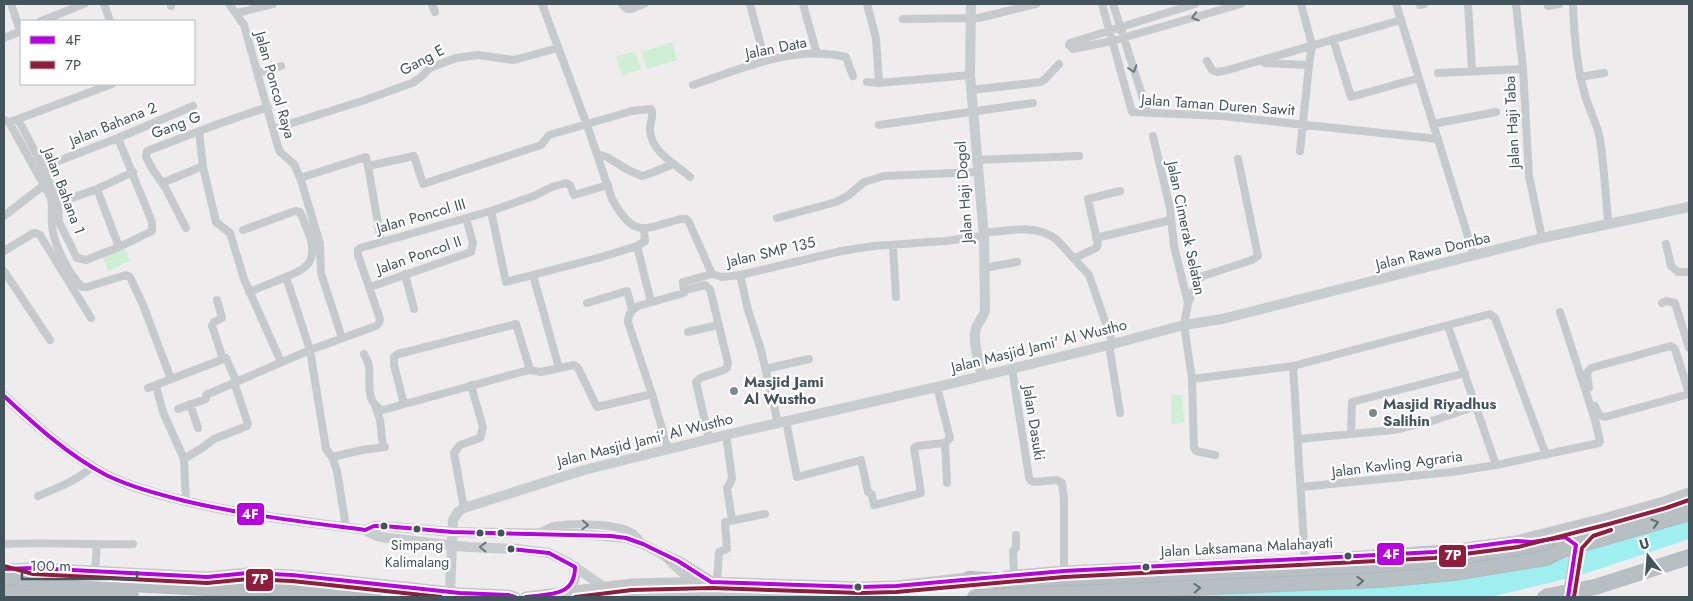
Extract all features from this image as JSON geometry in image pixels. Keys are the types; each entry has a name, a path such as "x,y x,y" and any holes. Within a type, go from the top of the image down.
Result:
{"highway":[{"path":"974,597 1380,580 1454,573 1546,558 1562,550 1689,513"},
{"path":"969,578 1027,582 1118,580 1377,568 1463,562 1541,550 1562,550"},
{"path":"1567,597 1689,557"},
{"path":"4,577 374,597"},
{"path":"1544,597 1595,587"},
{"path":"4,592 130,597"}],"main road":[{"name":"Jalan Laksamana Malahayati","path":"526,597 632,584 714,582 860,587 896,586 1064,570 1305,560 1434,552 1516,541 1607,518 1689,493"},
{"path":"1567,597 1576,545 1590,531 1689,502"},
{"path":"1516,541 1527,542 1565,537 1576,545"},
{"path":"664,555 714,582"},
{"path":"4,560 33,568"},
{"path":"561,593 574,582 576,576 575,567"},
{"path":"4,569 33,568 207,577 248,574 299,576 515,597"},
{"path":"693,582 703,597"},
{"path":"604,587 612,597"},
{"name":"Jalan Laksamana Malahayati","path":"628,597 837,593 860,587"}],"street":[{"path":"4,38 20,31 11,4"},
{"path":"56,4 59,13"},
{"path":"43,20 84,4"},
{"path":"104,4 110,20"},
{"name":"Jalan Poncol Raya","path":"229,4 237,13 244,26 280,152 294,164 300,178 320,244 320,274 342,338"},
{"path":"237,13 273,4"},
{"path":"432,4 435,12"},
{"path":"491,211 506,282 598,258 637,246 645,241 644,229 634,226 618,210 542,4"},
{"path":"622,4 627,9 631,9 644,4"},
{"path":"750,4 766,61"},
{"path":"803,4 817,54"},
{"path":"867,4 876,38 879,83"},
{"name":"Jalan Haji Dogol","path":"971,4 970,75 984,234 985,311 977,326 975,338 982,376"},
{"path":"903,19 970,18 993,15 1036,4"},
{"path":"1102,4 1112,40"},
{"path":"1113,4 1147,111"},
{"path":"1192,4 1109,30 1070,43 1069,45 1073,49 1123,38 1241,4"},
{"name":"Jalan Taman Duren Sawit","path":"1300,151 1312,46 1301,4"},
{"path":"1396,4 1474,256"},
{"path":"1468,4 1472,71"},
{"name":"Jalan Haji Taba","path":"1516,4 1523,69 1529,176 1542,238"},
{"path":"1548,6 1559,4"},
{"path":"1573,4 1580,77 1600,138 1608,223"},
{"path":"1207,61 1210,68 1217,72 1258,62 1401,20"},
{"path":"1333,39 1351,98 1419,78"},
{"name":"Jalan Taman Duren Sawit","path":"1112,40 1132,112 1147,111 1222,116 1438,139"},
{"name":"Gang E","path":"273,129 412,83 430,68 456,58 478,55 514,60 558,48"},
{"name":"Jalan Data","path":"693,85 766,61 797,55 817,54 846,58 853,76"},
{"path":"1258,62 1309,65"},
{"path":"971,90 1041,82 1059,64"},
{"path":"258,73 281,66"},
{"path":"1438,73 1523,69"},
{"path":"1580,77 1604,73"},
{"path":"867,82 879,83 970,75"},
{"path":"109,85 18,119 6,121 52,202 52,226 55,239 60,253 73,276 82,288 120,276 126,275 130,277 172,379"},
{"path":"880,125 1034,103"},
{"name":"Jalan Bahana 2","path":"43,167 193,106"},
{"name":"Gang G","path":"186,228 146,157 148,151 268,107"},
{"path":"368,166 414,156 424,184 541,145 549,135 632,111 650,108 652,110 650,131 654,144 673,164 690,177"},
{"path":"1433,124 1496,112"},
{"name":"Jalan Bahana 1","path":"18,119 43,167 58,203 59,222 77,258 86,260 119,247 148,234 153,228 133,172"},
{"path":"199,131 203,166 216,222 230,233 249,292 281,362"},
{"name":"Jalan Cimerak Selatan","path":"1153,136 1170,208 1174,246 1188,302 1184,325"},
{"path":"58,203 96,189 133,172 118,138"},
{"path":"597,154 608,157 628,170 642,176 673,164"},
{"path":"976,160 1079,156"},
{"path":"300,178 366,157 381,241"},
{"path":"1188,302 1198,280 1203,276 1252,260 1258,256 1238,159"},
{"path":"162,183 203,166"},
{"path":"777,218 836,202 849,195 858,186 871,179 884,176 978,172"},
{"name":"Jalan Poncol III","path":"360,248 491,211 566,183 570,185 574,195 608,185"},
{"path":"4,216 44,185"},
{"path":"96,189 119,247"},
{"path":"1074,258 1096,248 1098,245 1088,199 1120,191"},
{"name":"Jalan Rawa Domba","path":"1184,325 1222,319 1542,238 1689,207"},
{"path":"243,230 295,211 300,212 310,238 311,258 308,265 300,271 249,292"},
{"name":"Jalan Poncol II","path":"370,287 471,252 473,243 466,218"},
{"name":"Jalan SMP 135","path":"644,229 686,219 702,248 712,274 722,278 841,251 874,246 892,246 1034,229 1050,235 1056,239 1089,275 1111,344 1120,413"},
{"path":"1096,238 1171,220"},
{"path":"4,251 32,234 40,235 91,318"},
{"path":"1666,244 1671,266 1678,272 1689,272"},
{"path":"637,246 651,302"},
{"path":"892,246 896,297"},
{"name":"Jalan Poncol II","path":"342,338 370,330 379,323 380,318 358,254 360,248"},
{"path":"984,268 1017,262"},
{"path":"4,271 50,340"},
{"path":"405,274 414,309"},
{"path":"668,449 628,317 632,309 684,293 683,282 712,274"},
{"path":"533,275 558,368"},
{"path":"740,275 765,370 797,477 861,460 868,492 872,495 874,505 921,493 914,448 945,443 950,438 937,387"},
{"path":"286,277 310,350 326,449 338,471 346,527"},
{"path":"689,289 705,285 708,287 728,363 727,368 724,370 700,378 696,382 710,439"},
{"path":"587,303 626,291 632,309"},
{"path":"216,300 222,318 214,322 212,326 223,359"},
{"path":"1662,303 1675,303 1689,348"},
{"name":"Jalan Kavling Agraria","path":"1301,488 1452,472 1496,465 1596,444 1600,441 1595,420 1560,312"},
{"path":"1192,379 1292,366 1490,314 1495,318 1546,455"},
{"path":"404,404 394,366 394,357 398,354 516,324 530,370"},
{"path":"688,332 718,324"},
{"path":"1184,325 1192,379 1194,448 1196,451 1215,454"},
{"name":"Jalan Masjid Jami' Al Wustho","path":"464,508 584,470 726,434 1012,369 1184,325"},
{"path":"1448,326 1496,465"},
{"path":"178,409 206,399 206,395 281,362 342,338"},
{"path":"1671,346 1675,350 1689,394 1605,417 1599,415 1597,411 1587,381 1587,373 1590,370 1671,346"},
{"path":"332,457 354,451 384,447 381,428 369,388 369,366 364,354"},
{"path":"184,459 214,439 248,424 227,358 152,387 184,459 186,501"},
{"path":"765,370 809,359"},
{"path":"375,405 383,410 530,370 541,372 574,365 578,368 597,407 652,394"},
{"path":"1292,366 1305,560"},
{"name":"Jalan Dasuki","path":"1012,369 1030,481 1057,480 1062,483 1064,499 1064,570"},
{"path":"1351,434 1352,402 1464,373"},
{"path":"450,592 452,520 464,508 454,453 460,445 480,438 483,427 471,386"},
{"path":"4,396 58,442 92,467 135,488 253,515 364,530 382,537 452,546 518,549 548,553 575,567 604,587"},
{"path":"190,404 198,428"},
{"path":"1298,439 1394,430 1435,420 1476,406"},
{"path":"726,434 732,478 727,488 732,520"},
{"path":"945,443 947,484"},
{"path":"38,496 73,481 92,467"},
{"path":"714,582 719,552 727,550 724,522 765,514"},
{"path":"364,530 374,526 384,526 452,532 538,533 626,538 664,555 693,582"},
{"path":"1014,575 1013,551 1016,548 1016,535"},
{"path":"4,544 133,544"},
{"path":"96,571 97,545"}],"green space":[{"path":"672,42 677,60 647,69 641,52"},
{"path":"635,51 641,69 622,76 616,57"},
{"path":"125,249 130,261 108,271 103,258"},
{"path":"1171,395 1182,395 1184,423 1172,424"}],"water":[{"path":"1689,513 1689,539 1578,576 1490,597 973,597 1546,558"}],"transit line":[{"name":"4F","path":"4,396 52,439 92,467 125,483 175,498 252,514 365,530 374,526 384,526 452,532 626,538 678,561 711,582 860,587 896,586 1064,571 1434,552 1516,541 1532,542 1565,537 1576,545 1568,597"},
{"name":"7P","path":"575,597 632,590 711,588 860,593 896,592 1064,577 1434,558 1518,547 1609,524 1689,500"},
{"name":"7P","path":"1574,597 1582,548 1593,536 1611,530"},
{"name":"4F","path":"511,549 549,553 575,567 574,577 566,589 552,594 526,597"},
{"name":"7P","path":"4,566 33,574 207,583 248,579 292,581 441,597"},
{"name":"4F","path":"4,569 33,568 207,577 248,573 292,575 515,597"}],"place":[{"name":"Masjid Jami Al Wustho","path":"734,391"},
{"name":"Masjid Riyadhus Salihin","path":"1373,413"},
{"name":"Simpang Kalimalang","path":"417,529"}]}
